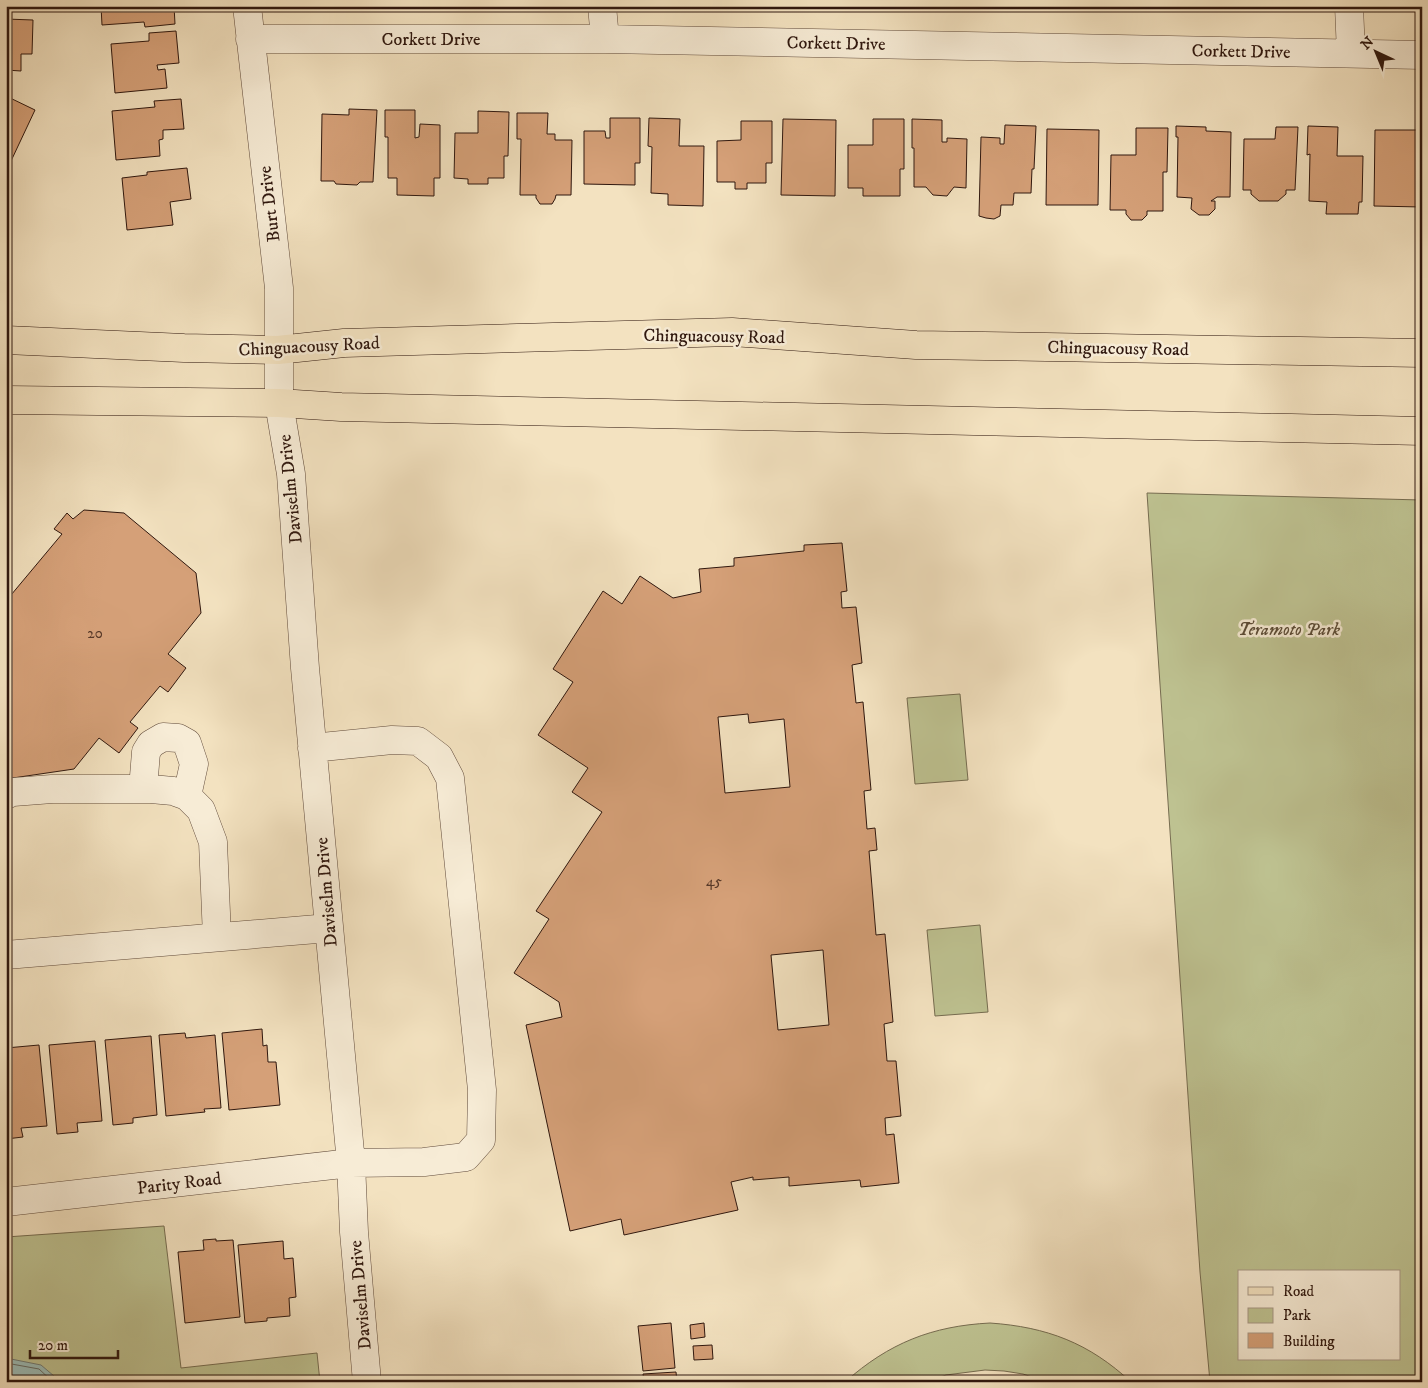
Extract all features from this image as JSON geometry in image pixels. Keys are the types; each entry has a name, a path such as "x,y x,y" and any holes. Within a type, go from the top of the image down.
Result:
{"main road":[{"name":"Chinguacousy Road","path":"6,340 278,350 344,343 732,332 916,345 1422,353"},
{"path":"6,400 279,403 351,407 1422,431"}],"street":[{"name":"Burt Drive","path":"247,6 279,288 279,403"},
{"path":"602,6 605,39"},
{"path":"1349,6 1350,53"},
{"name":"Corkett Drive","path":"250,39 605,39 1422,55"},
{"name":"Daviselm Drive","path":"279,403 291,474 312,748 351,1164 354,1232 367,1382"},
{"path":"143,789 146,752 151,744 163,737 178,738 187,743 194,764 187,796"},
{"name":"Parity Road","path":"6,1202 351,1164 424,1162 466,1157 482,1140 482,1090 450,778 439,757 418,741 392,740 312,748"},
{"path":"6,795 13,792 52,789 143,789 173,791 187,796 201,810 213,842 217,937"},
{"path":"6,955 329,928"}],"green space":[{"name":"Teramoto Park","path":"1147,493 1422,500 1422,1382 1210,1382 1200,1272"},
{"path":"960,694 968,780 915,784 907,698"},
{"path":"980,925 988,1012 935,1016 927,930"},
{"path":"164,1226 181,1368 317,1353 320,1382 6,1382 6,1237"},
{"path":"990,1323 1030,1328 1066,1339 1099,1357 1131,1382 1047,1382 1023,1374 985,1370 946,1375 927,1382 845,1382 878,1357 912,1339 949,1328"}],"water":[{"path":"6,1358 41,1365 61,1382 6,1382"}],"building":[{"path":"101,6 174,6 175,24 145,27 144,22 102,25"},
{"path":"6,19 33,20 32,54 21,54 21,71 6,70"},
{"path":"176,31 179,63 157,65 158,70 165,69 167,88 115,93 111,44 149,41 149,33"},
{"path":"6,96 35,110 11,161 6,159"},
{"path":"181,99 184,129 163,130 163,139 159,140 160,156 116,160 112,111 155,107 154,101"},
{"path":"349,109 377,110 373,182 360,182 357,185 321,181 322,114 349,115"},
{"path":"385,110 415,110 415,138 419,137 420,124 440,125 440,178 434,178 434,196 397,195 397,178 388,178 388,137 385,137"},
{"path":"478,111 509,112 508,156 504,156 504,178 488,178 488,184 468,184 468,179 454,178 455,133 478,133"},
{"path":"517,113 548,113 547,134 555,134 555,140 572,140 571,195 556,195 552,204 540,204 536,195 520,195 521,139 517,139"},
{"path":"610,118 640,118 640,163 635,163 635,185 584,184 584,131 605,131 606,138 610,138"},
{"path":"649,118 680,119 679,146 704,146 703,206 668,205 668,194 651,193 652,147 648,146"},
{"path":"783,119 836,120 835,196 781,195"},
{"path":"873,119 904,119 904,169 900,169 900,196 863,196 863,188 848,188 848,145 873,145"},
{"path":"912,119 942,120 942,142 947,142 947,138 967,139 966,188 954,187 947,196 933,195 926,187 914,187"},
{"path":"741,121 772,121 772,163 766,163 766,183 747,183 747,189 735,189 735,182 717,182 717,141 741,140"},
{"path":"1005,125 1036,126 1031,193 1014,193 1013,205 1001,205 1000,216 994,219 986,218 979,216 981,137 1000,138 1000,144 1004,144"},
{"path":"1176,126 1206,127 1206,131 1231,132 1230,197 1217,197 1211,201 1215,201 1215,209 1209,215 1199,215 1191,209 1192,198 1177,197 1178,137 1176,137"},
{"path":"1308,126 1338,127 1337,156 1363,156 1362,202 1359,202 1358,214 1326,214 1327,202 1309,201 1310,154 1307,155"},
{"path":"1276,127 1298,127 1295,190 1286,190 1286,194 1278,201 1259,201 1251,194 1251,190 1243,190 1244,139 1275,139"},
{"path":"1136,128 1168,128 1167,172 1163,172 1163,211 1147,211 1147,215 1142,220 1131,220 1126,214 1126,210 1110,210 1111,155 1136,155"},
{"path":"1047,129 1099,130 1098,205 1046,205"},
{"path":"1375,130 1422,130 1422,207 1374,206"},
{"path":"187,168 191,199 170,202 173,225 127,230 122,178 147,175 147,172"},
{"path":"84,510 124,513 196,573 201,613 168,654 186,668 168,692 160,686 130,722 138,728 119,753 99,738 74,769 6,779 6,601 62,534 54,529 67,513 73,519"},
{"path":"842,543 847,591 841,592 842,608 856,607 862,663 852,665 856,703 863,702 871,790 864,791 867,829 875,828 877,850 869,851 876,935 885,934 893,1022 884,1024 887,1061 896,1061 901,1116 885,1118 886,1135 894,1134 899,1183 861,1187 860,1180 789,1186 789,1177 753,1180 753,1177 731,1182 738,1210 624,1235 621,1219 570,1231 526,1025 562,1017 559,1002 514,973 549,919 536,911 602,812 572,792 588,768 538,735 573,682 553,669 603,591 622,604 640,576 673,598 701,592 699,569 734,566 734,558 804,551 804,545","holes":["748,714 749,723 784,719 790,787 725,793 718,717","823,950 829,1025 778,1030 771,955"]},
{"path":"262,1029 263,1046 267,1045 268,1062 276,1062 280,1105 229,1110 222,1033"},
{"path":"185,1033 186,1038 215,1035 221,1108 204,1109 205,1112 166,1116 159,1035"},
{"path":"151,1036 157,1115 133,1118 133,1123 113,1125 105,1040"},
{"path":"95,1041 102,1121 77,1123 78,1132 57,1134 49,1045"},
{"path":"39,1045 47,1126 21,1128 23,1137 6,1139 6,1048"},
{"path":"216,1239 216,1241 233,1240 240,1317 185,1323 178,1252 204,1250 203,1240"},
{"path":"283,1241 284,1259 293,1258 296,1297 289,1298 290,1316 267,1318 267,1321 245,1323 238,1245"},
{"path":"671,1323 675,1368 643,1371 638,1326"},
{"path":"704,1323 705,1337 691,1339 690,1325"},
{"path":"712,1345 713,1359 694,1360 693,1346"},
{"path":"676,1372 677,1382 644,1382 643,1374"}]}
